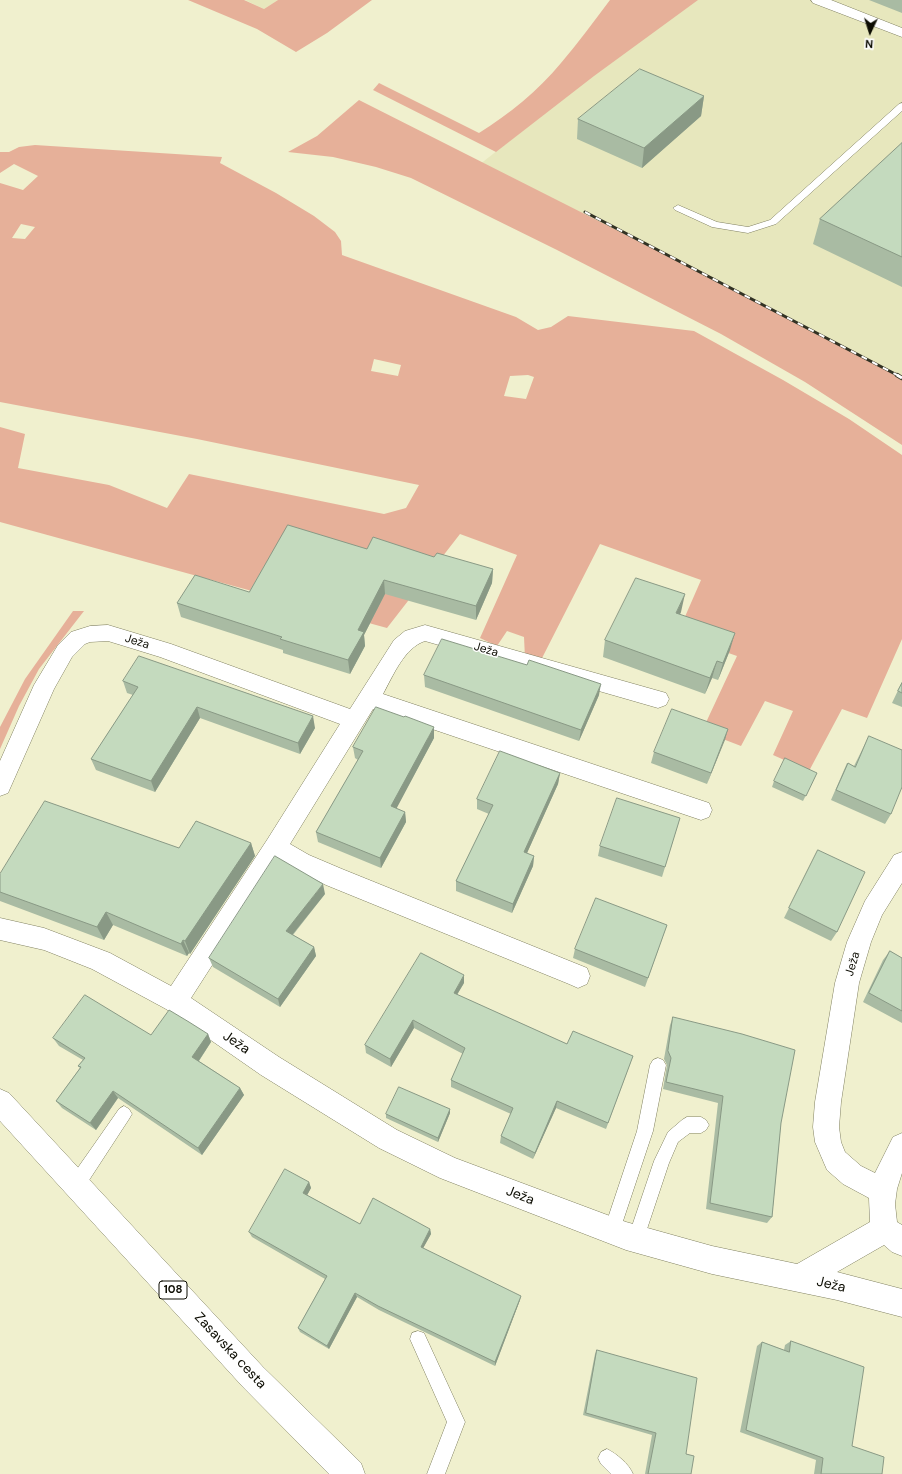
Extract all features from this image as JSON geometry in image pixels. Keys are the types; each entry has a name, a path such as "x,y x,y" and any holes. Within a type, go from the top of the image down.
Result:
{"street":[{"path":"818,0 902,33"},
{"name":"Ježa","path":"0,786 45,685 65,651 78,638 90,634 108,633 164,650 354,720"},
{"name":"Ježa","path":"175,1001 275,847 401,646 412,637 424,633 658,699"},
{"path":"368,698 701,810"},
{"path":"275,847 334,877 578,976"},
{"name":"Ježa","path":"884,1191 852,1175 836,1161 828,1142 826,1127 828,1102 847,983 859,942 873,910 902,862"},
{"name":"Ježa","path":"0,929 44,939 101,961 175,1001 270,1066 388,1139 449,1169 636,1238 712,1260 798,1278 902,1303"},
{"name":"Zasavska cesta","path":"0,1102 253,1377 350,1474"},
{"path":"798,1278 832,1260 893,1236 882,1204 885,1184 894,1160 902,1146"}],"lane":[{"path":"678,208 715,225 748,230 773,222 902,106"},
{"path":"612,1230 645,1131 658,1065"},
{"path":"76,1185 124,1114"},
{"path":"636,1238 662,1161 673,1136 687,1125 701,1125"},
{"path":"418,1338 456,1422 436,1474"},
{"path":"607,1458 624,1474"}],"shaded area":[{"path":"188,0 244,0 264,9 278,0 372,0 327,33 296,52 257,29"},
{"path":"245,0 278,0 264,9"},
{"path":"610,0 698,0 594,76 496,152 373,90 379,83 479,133 512,110 543,83 586,32"},
{"path":"688,0 902,0 902,385 479,165"},
{"path":"359,100 652,248 902,378 902,445 805,382 721,334 557,250 411,178 376,167 333,157 288,152 317,136"},
{"path":"35,145 222,157 220,163 276,193 314,216 335,232 341,241 342,255 516,317 538,330 551,327 568,316 694,331 783,380 849,419 902,455 902,639 867,718 842,709 809,771 773,755 793,711 765,701 741,746 702,731 737,656 677,635 701,580 600,544 540,662 525,658 524,637 507,631 497,646 480,638 517,555 460,534 387,628 0,522 0,427 25,434 18,468 109,485 167,508 189,474 384,514 406,508 419,485 197,439 0,402 0,183 23,190 38,176 14,164 0,173 0,152 9,152 19,147","holes":["21,224 35,227 25,239 12,238","374,359 401,365 398,376 371,371","528,375 534,377 526,399 504,396 510,376"]},
{"path":"73,611 84,611 39,669 19,706 0,749 0,727 25,679"}],"building":[{"path":"640,69 704,96 644,148 578,119"},
{"path":"902,143 902,257 820,219"},
{"path":"288,525 367,549 373,537 434,557 437,553 493,569 476,606 384,580 358,630 364,632 348,660 280,639 282,637 177,603 195,575 249,592"},
{"path":"636,578 685,594 676,613 735,633 723,663 717,661 710,678 605,640"},
{"path":"442,639 527,665 529,660 601,684 581,730 424,675"},
{"path":"139,656 313,716 298,743 197,707 151,781 91,759 138,687 123,681"},
{"path":"902,683 902,693 898,691"},
{"path":"376,707 434,727 391,806 405,812 380,858 316,832 363,751 353,747"},
{"path":"672,709 728,729 711,773 654,752"},
{"path":"869,736 902,750 902,787 891,814 836,790 848,763 855,767"},
{"path":"500,751 560,773 524,852 534,856 513,904 456,881 493,805 477,799"},
{"path":"785,758 817,773 806,796 774,781"},
{"path":"617,798 680,818 665,867 600,846"},
{"path":"45,801 179,848 196,821 251,843 185,941 183,940 181,944 106,912 97,927 0,892 0,874"},
{"path":"818,850 865,872 837,932 789,908"},
{"path":"275,856 323,884 286,931 314,947 278,999 209,958"},
{"path":"596,898 667,925 648,978 575,949"},
{"path":"890,951 902,958 902,1011 869,993"},
{"path":"421,953 464,975 454,993 567,1044 573,1031 633,1056 608,1123 557,1101 535,1153 501,1136 513,1108 451,1080 465,1048 413,1020 390,1059 365,1045"},
{"path":"85,995 151,1035 169,1010 208,1034 192,1057 240,1088 198,1148 113,1091 90,1123 56,1101 81,1067 78,1066 85,1058 53,1038"},
{"path":"673,1017 742,1034 795,1050 781,1123 772,1217 710,1203 723,1096 666,1082 671,1058 668,1051"},
{"path":"399,1087 450,1109 438,1138 386,1114"},
{"path":"285,1169 309,1182 303,1193 360,1224 373,1198 430,1229 421,1247 521,1296 495,1362 378,1306 355,1293 327,1346 298,1328 327,1276 249,1232"},
{"path":"791,1341 864,1367 852,1446 884,1457 882,1474 821,1474 823,1458 746,1430 762,1342 789,1352"},
{"path":"597,1350 697,1378 686,1454 694,1456 691,1474 648,1474 656,1433 586,1413"}],"railway":[{"path":"585,212 899,376"},
{"path":"897,375 902,378"}]}
